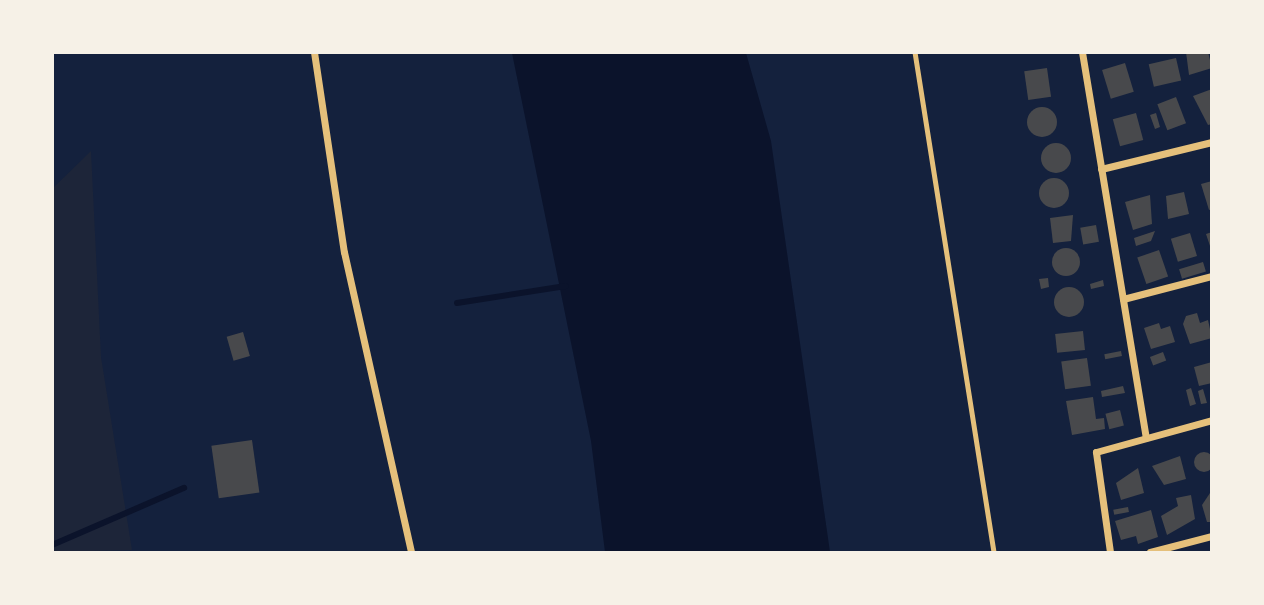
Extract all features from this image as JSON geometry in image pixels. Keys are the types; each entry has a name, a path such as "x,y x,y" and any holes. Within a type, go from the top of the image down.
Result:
{"street":[{"path":"314,52 344,252 411,552"},
{"path":"1082,52 1146,438"},
{"path":"1101,169 1212,142"},
{"path":"1123,299 1212,276"},
{"path":"1110,552 1096,452 1212,419"},
{"path":"1150,552 1212,536"}],"lane":[{"path":"915,52 994,552"}],"shaded area":[{"path":"512,53 746,53 771,141 830,552 605,552 591,441"},
{"path":"91,151 101,357 132,550 53,552 53,188"}],"building":[{"path":"1186,52 1208,52 1212,68 1189,75"},
{"path":"1176,58 1181,80 1154,87 1149,64"},
{"path":"1125,63 1134,92 1111,99 1102,70"},
{"path":"1047,68 1051,97 1028,100 1024,71"},
{"path":"1212,89 1212,124 1208,125 1193,96"},
{"path":"1176,97 1186,123 1167,130 1157,104"},
{"path":"1042,107 1052,112 1057,122 1052,132 1042,137 1032,132 1027,122 1032,112"},
{"path":"1136,113 1143,140 1120,146 1113,119"},
{"path":"1156,113 1160,127 1155,129 1150,115"},
{"path":"1056,143 1067,147 1071,158 1067,169 1056,173 1045,169 1041,158 1045,147"},
{"path":"1054,178 1065,182 1069,193 1065,204 1054,208 1043,204 1039,193 1043,182"},
{"path":"1212,181 1212,209 1209,210 1201,184"},
{"path":"1184,192 1189,214 1168,219 1166,196"},
{"path":"1150,195 1152,224 1133,230 1125,202"},
{"path":"1073,215 1071,241 1053,243 1050,218"},
{"path":"1096,225 1099,242 1083,245 1080,228"},
{"path":"1155,231 1151,241 1136,246 1134,238"},
{"path":"1212,232 1212,249 1211,249 1206,234"},
{"path":"1190,233 1197,256 1178,262 1171,239"},
{"path":"1066,248 1076,252 1080,262 1076,272 1066,276 1056,272 1052,262 1056,252"},
{"path":"1159,250 1168,276 1146,284 1137,257"},
{"path":"1203,262 1206,272 1182,279 1179,269"},
{"path":"1048,278 1049,287 1041,289 1039,279"},
{"path":"1103,280 1104,286 1091,289 1090,284"},
{"path":"1069,287 1075,288 1083,296 1083,308 1075,316 1069,317 1063,316 1055,308 1054,302 1055,296 1063,288"},
{"path":"1197,313 1200,323 1208,320 1212,338 1190,344 1183,324 1186,316"},
{"path":"1159,323 1161,329 1170,326 1175,342 1151,349 1144,328"},
{"path":"1083,331 1085,350 1057,353 1055,334"},
{"path":"243,332 250,356 234,361 227,337"},
{"path":"1121,351 1122,356 1105,359 1104,354"},
{"path":"1163,352 1166,360 1153,365 1150,357"},
{"path":"1087,358 1091,386 1065,389 1061,362"},
{"path":"1212,362 1212,383 1199,386 1194,367"},
{"path":"1123,386 1125,393 1102,397 1101,391"},
{"path":"1191,388 1196,404 1190,406 1186,390"},
{"path":"1203,389 1207,403 1201,404 1198,391"},
{"path":"1093,397 1096,419 1104,418 1105,429 1072,435 1066,401"},
{"path":"1120,410 1124,426 1109,429 1105,414"},
{"path":"252,440 259,492 219,498 211,446"},
{"path":"1204,452 1211,455 1214,462 1211,469 1204,472 1197,469 1194,462 1197,455"},
{"path":"1180,456 1186,479 1164,485 1152,466"},
{"path":"1138,468 1144,493 1121,500 1116,483"},
{"path":"1212,490 1212,522 1207,522 1202,505"},
{"path":"1191,495 1195,519 1167,535 1161,516 1178,506 1176,498"},
{"path":"1128,507 1129,512 1114,515 1113,510"},
{"path":"1151,510 1158,537 1138,544 1136,536 1121,540 1115,521"}],"waterway":[{"path":"457,303 566,286"},
{"path":"52,545 184,488"}]}
